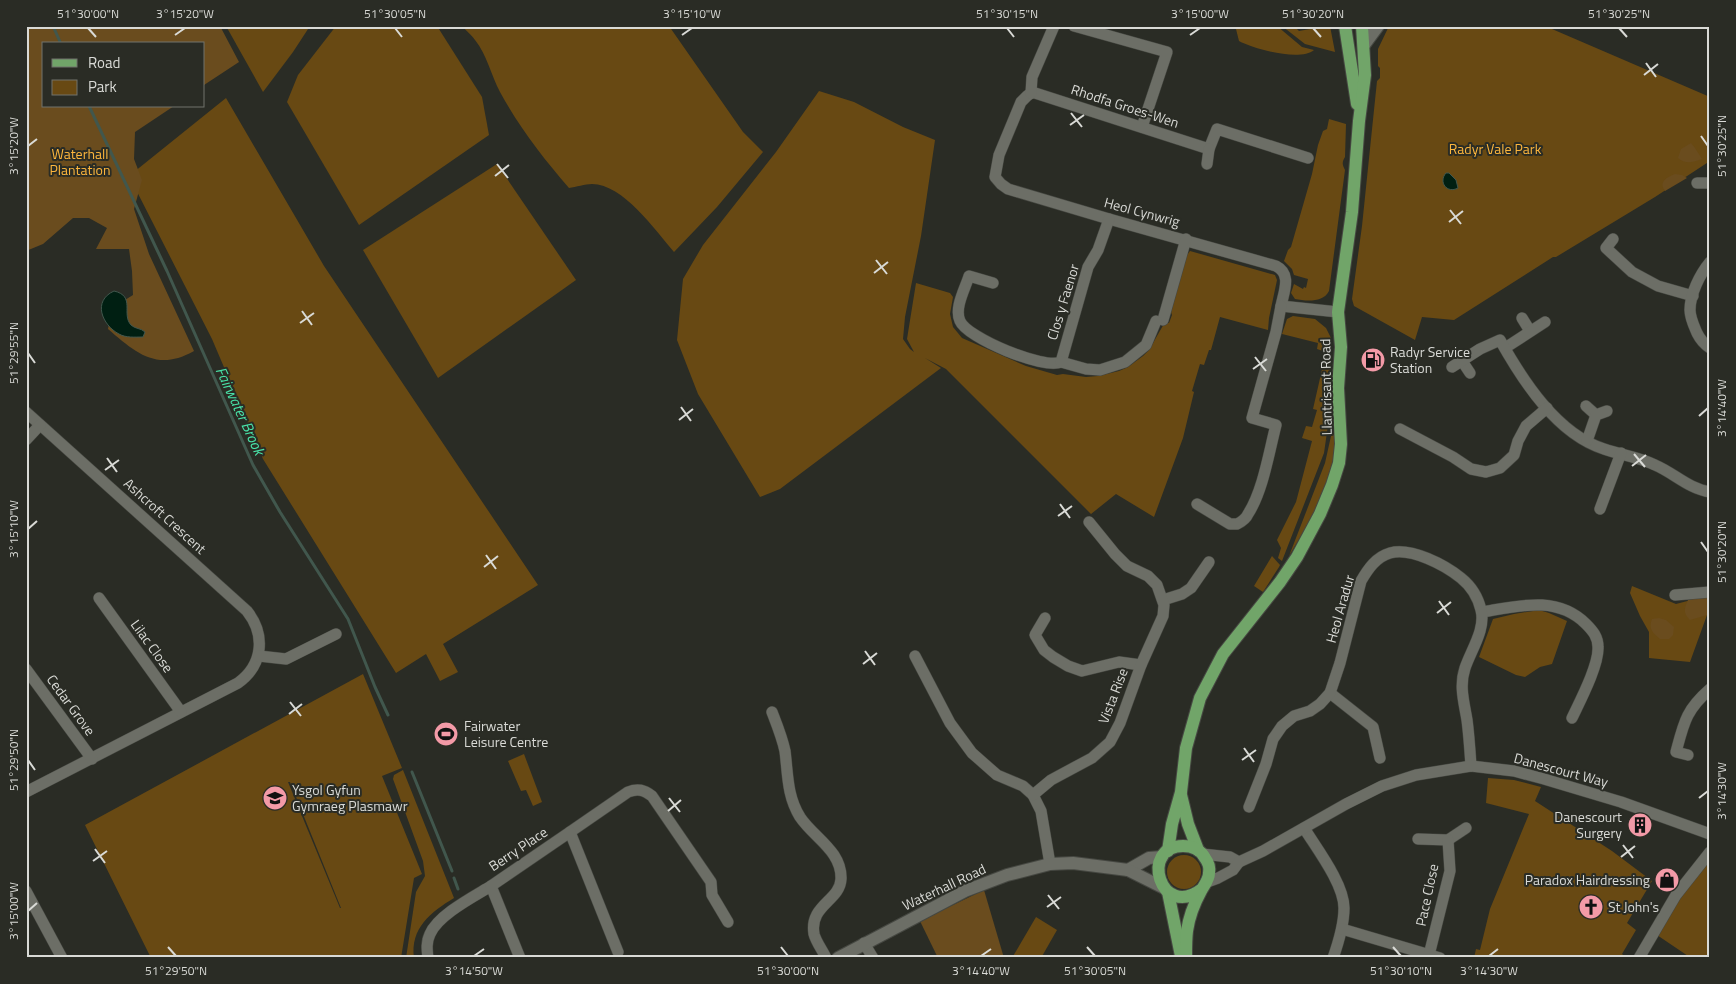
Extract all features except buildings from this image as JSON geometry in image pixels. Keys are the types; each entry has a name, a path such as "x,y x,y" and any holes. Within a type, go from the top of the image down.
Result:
{"main road":[{"name":"Llantrisant Road","path":"1345,26 1359,121"},
{"name":"Llantrisant Road","path":"1182,958 1166,890 1159,881 1157,873 1158,864 1165,854 1181,792 1186,748 1200,698 1224,654 1280,582 1297,556 1312,531 1336,474 1341,444 1338,388 1341,347 1338,312 1352,212 1359,121 1365,75 1362,26"},
{"name":"Llantrisant Road","path":"1181,792 1188,824 1208,865 1209,873 1187,930 1186,958"},
{"path":"1165,854 1175,847 1184,846 1200,852"},
{"path":"1166,890 1178,897 1187,897 1195,894 1204,886"}],"street":[{"path":"1031,94 1032,77 1054,26"},
{"path":"1074,26 1167,52 1142,127"},
{"path":"1364,45 1378,26"},
{"name":"Rhodfa Groes-Wen","path":"1031,94 1035,93 1209,149"},
{"name":"Heol Cynwrig","path":"1031,94 1022,102 999,155 995,177 1001,184 1008,189 1276,266 1285,272 1286,280 1281,306"},
{"path":"1207,164 1209,149 1217,129 1308,158"},
{"path":"1697,183 1710,183"},
{"name":"Clos y Faenor","path":"1058,363 1088,267 1098,250 1109,219"},
{"path":"993,283 969,276 958,308 960,321 968,331 1020,356 1045,363 1058,363 1086,370 1114,367 1125,362 1146,345 1160,321 1186,239"},
{"path":"1613,239 1606,248 1632,272 1658,286 1693,296"},
{"path":"1696,354 1707,346 1693,324 1690,309 1698,281 1710,262"},
{"path":"1197,504 1230,524 1237,524 1248,516 1254,502 1276,425 1252,418 1276,332 1281,306 1338,312"},
{"path":"1522,318 1530,331"},
{"path":"1504,348 1545,322"},
{"path":"1452,367 1480,349 1500,340 1529,386 1567,430 1602,449 1656,465 1699,490 1710,492"},
{"path":"1462,361 1470,373"},
{"path":"1586,406 1602,413 1587,441"},
{"path":"1400,430 1426,442 1472,470 1486,472 1500,468 1514,455 1518,441 1526,426 1547,408"},
{"name":"Ashcroft Crescent","path":"26,412 247,611 258,631 260,646 258,656"},
{"path":"26,440 40,425"},
{"path":"1426,442 1431,431"},
{"path":"1600,509 1622,454"},
{"path":"1089,522 1126,571 1148,576 1157,585 1163,600 1182,594 1191,588 1209,562"},
{"name":"Heol Aradur","path":"1249,807 1274,739 1282,726 1294,716 1310,711 1330,693 1340,663 1361,581 1367,570 1377,560 1390,553 1402,552 1419,555 1461,578 1478,600 1482,612"},
{"path":"1675,596 1710,592"},
{"name":"Lilac Close","path":"99,598 180,712"},
{"name":"Vista Rise","path":"1033,795 1051,780 1092,758 1110,742 1120,723 1140,665 1163,616 1163,600"},
{"path":"1471,766 1461,685 1465,668 1480,631 1482,612 1532,604 1545,604 1580,618 1590,628 1596,636 1599,648 1595,664 1572,718"},
{"path":"1045,618 1029,634 1044,650 1068,666 1082,671 1119,662 1140,665"},
{"path":"26,792 238,683 249,673 258,656 286,659 336,634"},
{"path":"915,656 950,723 972,753 997,775 1023,786 1033,795 1041,811 1050,864"},
{"name":"Cedar Grove","path":"26,669 92,759"},
{"path":"1688,755 1676,752 1686,716 1697,701 1710,689"},
{"path":"1330,693 1373,727 1380,758"},
{"path":"772,712 780,732 784,750 787,783 800,818 828,846 840,864 841,881 838,888 834,896 821,907 815,918 814,935 826,958"},
{"name":"Danescourt Way","path":"1204,886 1233,870 1239,862 1263,851 1382,786 1416,775 1471,766 1514,771 1560,784 1621,802 1710,834"},
{"path":"570,832 628,792 634,790 646,792 652,796 711,882 712,895 728,922"},
{"path":"1304,828 1339,885 1344,906 1342,929 1333,958"},
{"path":"1418,839 1448,840 1466,828"},
{"name":"Berry Place","path":"520,958 491,886 570,832 618,952"},
{"name":"Pace Close","path":"1435,956 1450,871 1448,840"},
{"path":"1200,852 1230,857 1239,862"},
{"path":"1639,958 1676,895 1710,852"},
{"path":"1128,870 1149,858 1165,854"},
{"name":"Waterhall Road","path":"838,958 965,891 1006,875 1050,864 1074,863 1128,870 1166,890"},
{"path":"428,958 427,946 430,933 442,919 491,886"},
{"path":"26,891 62,958"},
{"path":"1342,929 1435,956"},
{"path":"864,943 873,958"}],"green space":[{"name":"Waterhall Plantation","path":"26,26 220,26 239,62 205,84 205,42 42,42 42,108 171,108 135,132 134,159 142,180 134,209 149,254 194,351 169,360 158,360 148,357 128,346 108,329 112,308 133,295 129,249 96,249 107,228 89,218 73,218 43,244 26,251"},
{"path":"226,26 310,26 263,92"},
{"path":"336,26 437,26 482,97 489,135 359,225 287,102 298,75"},
{"path":"462,26 669,26 743,132 763,152 717,207 674,252 648,221 627,200 615,192 604,186 592,184 569,188 515,118 500,92 479,46"},
{"path":"1228,26 1277,26 1302,47 1314,50 1298,55 1266,51 1239,41 1236,29"},
{"path":"1282,26 1294,26 1299,31 1310,29 1310,26 1330,26 1335,52 1305,44"},
{"name":"Radyr Vale Park","path":"1389,26 1545,26 1710,97 1710,161 1655,197 1556,257 1553,257 1454,320 1422,317 1415,340 1354,306 1352,299 1362,226 1377,81 1380,78 1378,49"},
{"path":"819,91 854,102 903,127 935,140 921,236 905,317 903,339 914,352 907,339 916,283 950,293 953,297 950,314 953,327 962,338 1026,366 1057,375 1086,377 1119,371 1128,367 1149,350 1165,322 1169,323 1187,255 1190,251 1275,275 1277,280 1268,330 1220,317 1211,350 1209,350 1204,365 1200,364 1192,391 1194,392 1183,438 1154,517 1116,494 1091,514 946,369 925,358 941,368 780,489 760,497 698,394 677,340 683,279 703,245 776,152"},
{"path":"226,98 324,266 538,585 443,644 458,672 440,681 426,654 396,673 263,459 212,339 129,176"},
{"path":"1329,119 1346,124 1345,157 1343,160 1345,170 1329,291 1323,298 1319,299 1309,301 1295,299 1291,293 1294,284 1303,289 1304,287 1306,288 1308,279 1294,275 1292,269 1284,261 1291,247 1312,174 1318,145 1323,131 1327,129"},
{"path":"1691,143 1702,159 1684,162 1678,158 1681,149"},
{"path":"497,164 576,280 438,378 363,250"},
{"path":"1675,174 1687,178 1665,191 1662,185 1663,182 1666,178"},
{"path":"1293,316 1315,319 1326,328 1331,338 1328,387 1330,411 1324,453 1282,561 1278,558 1281,548 1277,540 1296,502 1312,441 1302,438 1306,426 1312,427 1317,410 1313,409 1326,352 1317,349 1318,343 1282,334 1287,319"},
{"path":"1333,427 1335,446 1330,476 1318,504 1289,556 1325,463"},
{"path":"1272,556 1280,565 1263,592 1254,586"},
{"path":"1632,586 1676,604 1710,595 1710,617 1707,615 1690,662 1649,658 1649,632 1630,593"},
{"path":"1710,595 1710,617 1707,615 1690,620 1685,611 1688,600"},
{"path":"1539,610 1567,621 1552,664 1540,667 1525,677 1516,675 1479,657 1493,619"},
{"path":"1652,619 1666,620 1674,627 1673,635 1669,639 1660,639 1652,630"},
{"name":"Ysgol Gyfun Gymraeg Plasmawr","path":"363,674 402,768 382,776 422,874 414,878 401,958 151,958 85,825","holes":["288,782 290,782 341,908"]},
{"path":"524,754 542,802 533,806 526,790 521,791 508,761"},
{"path":"403,770 454,898 437,909 424,922 415,938 414,958 406,958 416,892 425,876 423,861 393,779 394,775"},
{"path":"1488,778 1514,780 1541,787 1535,801 1612,851 1652,881 1627,923 1636,930 1622,954 1627,958 1474,958 1476,949 1480,950 1490,909 1529,814 1486,803"},
{"path":"1710,852 1710,958 1697,958 1692,955 1691,958 1654,933"},
{"path":"1184,855 1196,860 1201,872 1196,884 1184,889 1172,884 1167,872 1172,860"},
{"path":"984,890 1004,958 938,958 920,921"},
{"path":"1036,917 1057,930 1041,958 1012,958"}],"shaded area":[{"path":"1446,173 1449,173 1456,180 1458,188 1450,189 1445,186 1443,180"},
{"path":"114,291 121,293 125,297 128,321 131,325 145,332 143,337 122,335 113,330 104,319 101,307 103,301 107,295"}],"waterway":[{"name":"Fairwater Brook","path":"53,26 60,42"},
{"name":"Fairwater Brook","path":"90,108 167,271 253,465 280,512 348,619 388,715"},
{"name":"Fairwater Brook","path":"412,772 452,871"},
{"name":"Fairwater Brook","path":"454,878 458,889"}],"place":[{"name":"Radyr Service Station","path":"1373,360"},
{"name":"Fairwater Leisure Centre","path":"446,734"},
{"name":"Ysgol Gyfun Gymraeg Plasmawr","path":"275,798"},
{"name":"Danescourt Surgery","path":"1640,825"},
{"name":"Paradox Hairdressing","path":"1667,880"},
{"name":"St John's","path":"1591,907"}]}
